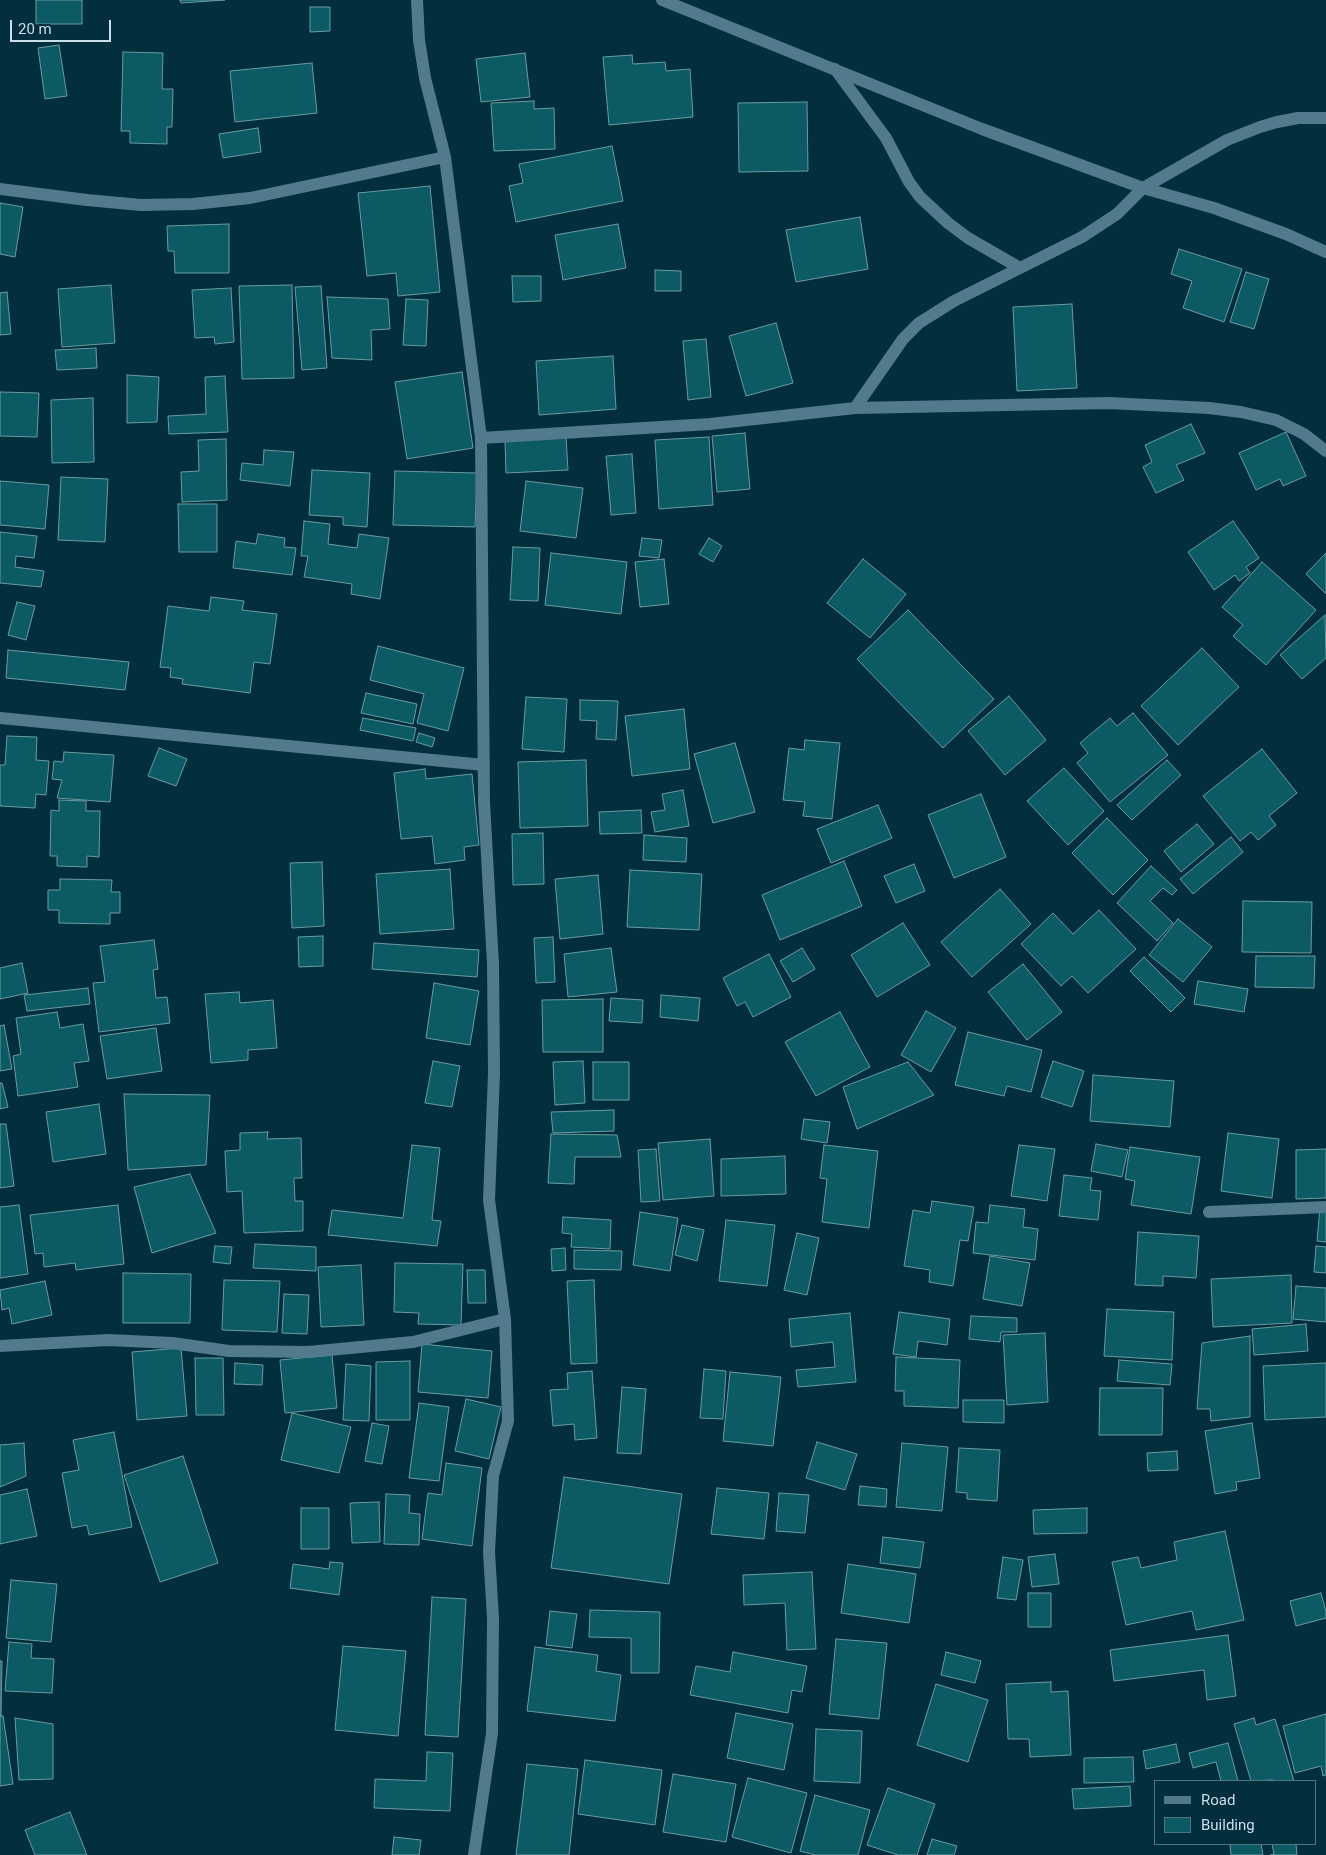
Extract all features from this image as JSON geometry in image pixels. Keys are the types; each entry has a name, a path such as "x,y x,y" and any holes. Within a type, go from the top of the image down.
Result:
{"street":[{"path":"417,0 419,40 425,78 445,157 481,438 485,834 493,964 494,1073 489,1200 505,1319 508,1421 493,1476 489,1552 493,1618 492,1734 474,1855"},
{"path":"662,0 982,129 1143,188 1214,208 1286,234 1326,252"},
{"path":"834,68 886,138 909,182 920,197 948,223 968,238 1020,268"},
{"path":"854,408 903,339 919,323 954,300 1082,237 1117,214 1143,188 1227,140 1260,127 1298,118 1326,118"},
{"path":"0,188 141,205 193,204 250,198 445,157"},
{"path":"481,438 710,424 854,408 1109,403 1209,408 1240,412 1276,420 1304,434 1326,451"},
{"path":"0,718 484,765"},
{"path":"1209,1212 1326,1207"},
{"path":"0,1346 108,1340 172,1343 229,1351 308,1352 413,1342 505,1319"}],"building":[{"path":"36,0 82,0 82,24 36,24"},
{"path":"180,0 225,0 181,3"},
{"path":"310,7 330,7 330,31 310,32"},
{"path":"59,45 67,96 45,99 38,48"},
{"path":"123,52 163,53 162,89 173,89 172,127 167,127 167,144 130,143 130,131 121,131"},
{"path":"525,53 530,97 481,102 476,59"},
{"path":"632,55 633,64 665,62 666,71 690,69 693,117 609,125 603,57"},
{"path":"312,63 317,113 235,122 230,71"},
{"path":"534,101 534,109 554,108 555,149 494,151 491,103"},
{"path":"807,102 808,171 739,172 738,103"},
{"path":"258,128 261,152 223,158 219,134"},
{"path":"612,146 623,201 516,222 509,186 523,183 519,164"},
{"path":"430,186 440,292 398,296 396,273 367,276 358,193"},
{"path":"0,203 23,207 15,257 0,254"},
{"path":"860,217 868,269 796,282 786,230"},
{"path":"229,224 229,273 175,273 174,251 168,251 167,226"},
{"path":"618,224 626,268 563,280 555,235"},
{"path":"1179,249 1242,269 1224,322 1183,308 1192,281 1171,274"},
{"path":"655,270 681,271 681,291 655,291"},
{"path":"1246,272 1269,279 1254,329 1230,322"},
{"path":"512,276 541,276 541,301 513,302"},
{"path":"111,285 115,343 62,347 58,289"},
{"path":"292,285 294,378 242,379 239,286"},
{"path":"321,286 327,368 302,370 295,287"},
{"path":"231,288 234,342 215,344 214,337 195,338 192,290"},
{"path":"7,292 11,334 0,335 0,293"},
{"path":"327,297 388,299 390,329 371,330 372,360 332,358"},
{"path":"406,299 428,300 426,346 403,345"},
{"path":"1072,304 1077,388 1017,391 1013,307"},
{"path":"776,323 793,383 746,396 729,336"},
{"path":"706,339 711,397 688,400 683,341"},
{"path":"96,348 97,368 57,370 55,350"},
{"path":"613,356 616,409 539,415 536,361"},
{"path":"462,372 473,448 407,459 395,382"},
{"path":"127,375 159,377 157,422 127,423"},
{"path":"225,376 228,432 169,434 168,416 206,414 205,377"},
{"path":"0,392 39,393 37,437 0,436"},
{"path":"93,398 94,462 52,463 51,400"},
{"path":"1191,424 1205,453 1176,465 1184,480 1156,493 1143,467 1152,462 1145,445"},
{"path":"1286,432 1306,476 1283,486 1280,479 1256,490 1239,453"},
{"path":"745,433 750,489 717,492 712,436"},
{"path":"566,437 568,470 506,473 505,440"},
{"path":"709,437 713,505 659,509 655,440"},
{"path":"226,439 227,500 182,502 181,472 199,471 198,440"},
{"path":"264,450 294,452 290,486 240,480 242,463 263,465"},
{"path":"632,454 636,513 611,515 606,456"},
{"path":"312,470 370,473 367,527 343,525 343,517 309,515"},
{"path":"395,471 477,473 475,527 393,525"},
{"path":"61,477 108,479 105,542 58,540"},
{"path":"0,481 49,485 45,529 0,525"},
{"path":"526,481 583,488 576,538 520,531"},
{"path":"178,504 217,504 217,552 179,552"},
{"path":"304,521 330,524 328,544 357,548 359,534 389,538 380,599 351,594 352,584 304,577 308,556 301,556"},
{"path":"1233,521 1259,558 1246,567 1250,573 1239,581 1235,575 1214,590 1188,552"},
{"path":"0,532 37,536 34,558 16,556 15,567 44,571 41,587 0,583"},
{"path":"258,534 285,538 284,547 296,548 292,575 233,568 236,541 256,544"},
{"path":"642,538 662,540 659,558 639,556"},
{"path":"709,538 722,546 713,562 699,554"},
{"path":"513,547 540,548 538,601 510,600"},
{"path":"551,553 627,562 621,614 545,605"},
{"path":"1326,553 1326,594 1306,574"},
{"path":"664,559 669,604 640,607 635,562"},
{"path":"863,559 906,594 870,638 827,603"},
{"path":"1262,562 1316,610 1266,665 1233,636 1243,625 1222,607"},
{"path":"211,597 244,601 242,610 277,614 270,664 254,662 250,693 182,684 183,679 170,677 171,668 160,667 168,606 209,611"},
{"path":"17,602 35,606 26,640 8,635"},
{"path":"908,610 994,699 943,748 857,659"},
{"path":"1325,615 1326,658 1302,679 1280,655"},
{"path":"378,646 464,668 448,731 417,723 424,694 370,680"},
{"path":"1202,648 1239,687 1178,745 1141,706"},
{"path":"8,650 129,662 125,690 6,678"},
{"path":"366,693 417,704 413,724 361,713"},
{"path":"1009,696 1046,740 1005,775 968,731"},
{"path":"526,697 567,699 564,752 522,749"},
{"path":"580,700 618,701 616,740 596,739 597,721 580,720"},
{"path":"684,709 690,769 632,776 625,716"},
{"path":"1133,713 1168,755 1110,802 1077,763 1088,753 1080,743 1110,718 1117,726"},
{"path":"363,718 416,728 413,741 360,730"},
{"path":"419,733 435,738 432,747 416,742"},
{"path":"7,736 37,737 36,760 49,761 46,795 36,794 35,808 0,806 0,765 5,765"},
{"path":"805,740 840,743 832,819 803,816 805,802 783,800 789,748 804,750"},
{"path":"735,743 755,812 713,823 694,754"},
{"path":"159,748 187,759 176,786 148,776"},
{"path":"1262,749 1297,793 1269,816 1276,825 1258,840 1251,832 1240,841 1203,796"},
{"path":"64,752 114,755 110,802 57,798 62,780 52,779 54,761 63,762"},
{"path":"586,760 588,826 520,828 518,762"},
{"path":"1167,760 1181,775 1132,820 1117,805"},
{"path":"1064,768 1104,811 1068,845 1027,801"},
{"path":"425,769 426,779 472,774 479,845 464,847 465,860 435,864 432,836 401,839 394,773"},
{"path":"683,790 689,826 655,832 651,812 665,810 662,794"},
{"path":"981,794 1006,857 954,878 928,815"},
{"path":"59,800 86,801 86,811 100,811 99,857 87,856 87,867 57,866 57,856 50,856 51,810 59,811"},
{"path":"878,805 892,838 831,863 817,829"},
{"path":"641,810 642,833 600,834 599,812"},
{"path":"1107,818 1148,860 1113,895 1072,853"},
{"path":"1197,824 1214,844 1181,872 1164,851"},
{"path":"543,833 544,884 513,885 512,834"},
{"path":"644,835 687,838 686,862 643,860"},
{"path":"1231,837 1243,852 1193,894 1180,879"},
{"path":"844,861 862,906 780,940 762,895"},
{"path":"322,862 324,926 292,928 290,863"},
{"path":"914,864 925,891 896,903 884,876"},
{"path":"1151,866 1177,890 1172,895 1163,888 1150,901 1173,923 1157,941 1117,903"},
{"path":"450,869 454,929 380,934 376,874"},
{"path":"630,870 702,874 699,930 627,927"},
{"path":"598,875 603,934 560,939 555,879"},
{"path":"60,879 112,880 111,892 120,892 120,913 110,913 110,924 59,923 59,910 48,910 48,890 60,890"},
{"path":"1000,889 1031,924 972,977 941,942"},
{"path":"1243,901 1312,902 1311,953 1242,952"},
{"path":"1099,910 1136,949 1088,993 1072,976 1061,986 1021,944 1053,913 1073,934"},
{"path":"1178,919 1212,947 1183,982 1149,955"},
{"path":"903,923 930,965 877,997 851,955"},
{"path":"323,936 323,966 299,967 298,937"},
{"path":"553,937 555,982 536,983 534,938"},
{"path":"154,940 158,969 153,970 156,998 167,997 170,1023 99,1032 93,983 105,982 100,946"},
{"path":"374,943 479,950 477,977 372,969"},
{"path":"611,948 617,992 568,997 564,954"},
{"path":"802,948 815,969 793,982 780,961"},
{"path":"769,954 791,997 753,1017 745,1002 737,1006 723,978"},
{"path":"1256,956 1315,956 1314,988 1255,987"},
{"path":"1144,957 1185,998 1171,1012 1130,971"},
{"path":"22,963 28,993 0,999 0,968"},
{"path":"1023,964 1062,1012 1027,1040 988,992"},
{"path":"1198,981 1248,989 1244,1012 1194,1004"},
{"path":"434,983 479,991 470,1045 426,1038"},
{"path":"88,988 90,1004 27,1011 24,995"},
{"path":"239,992 240,1003 273,1000 277,1048 248,1050 248,1060 211,1063 205,994"},
{"path":"661,995 700,998 698,1021 660,1017"},
{"path":"611,998 643,1000 642,1023 609,1021"},
{"path":"603,999 603,1052 543,1052 542,1000"},
{"path":"926,1011 956,1028 931,1072 901,1055"},
{"path":"57,1012 60,1028 83,1024 89,1061 74,1063 78,1087 18,1096 13,1056 21,1054 16,1018"},
{"path":"840,1012 870,1067 816,1096 785,1042"},
{"path":"4,1025 12,1069 0,1071 0,1026"},
{"path":"156,1028 162,1071 107,1079 100,1036"},
{"path":"968,1032 1042,1050 1031,1092 1007,1086 1004,1096 955,1085"},
{"path":"433,1061 460,1066 452,1107 425,1103"},
{"path":"583,1061 585,1103 555,1105 553,1062"},
{"path":"1053,1061 1084,1071 1072,1107 1041,1097"},
{"path":"593,1062 629,1062 629,1100 593,1100"},
{"path":"908,1062 934,1095 857,1129 843,1087"},
{"path":"1093,1075 1174,1081 1170,1127 1090,1121"},
{"path":"0,1083 2,1083 8,1107 0,1109"},
{"path":"124,1094 210,1095 206,1165 128,1170"},
{"path":"99,1104 106,1154 53,1162 46,1112"},
{"path":"614,1110 614,1131 553,1133 551,1112"},
{"path":"804,1119 830,1122 827,1143 801,1139"},
{"path":"0,1124 6,1124 14,1186 0,1188"},
{"path":"268,1132 267,1139 301,1138 302,1178 294,1178 295,1201 303,1201 303,1231 244,1233 242,1191 227,1192 225,1151 240,1150 240,1133"},
{"path":"1228,1133 1279,1139 1272,1198 1221,1191"},
{"path":"551,1134 617,1135 621,1157 575,1157 574,1184 548,1183"},
{"path":"710,1139 714,1196 663,1200 658,1143"},
{"path":"1096,1144 1128,1150 1122,1177 1091,1171"},
{"path":"412,1145 440,1148 432,1220 441,1221 437,1246 328,1235 332,1210 403,1218"},
{"path":"824,1145 878,1151 869,1228 822,1222 827,1179 820,1178"},
{"path":"1019,1145 1055,1149 1047,1201 1011,1196"},
{"path":"1130,1147 1200,1157 1191,1214 1131,1205 1135,1181 1125,1179"},
{"path":"656,1149 660,1201 641,1202 638,1150"},
{"path":"1326,1149 1326,1198 1296,1199 1296,1150"},
{"path":"785,1156 786,1194 721,1196 721,1159"},
{"path":"190,1174 216,1233 152,1253 134,1187"},
{"path":"1064,1175 1092,1178 1090,1190 1101,1191 1098,1220 1059,1216"},
{"path":"932,1201 974,1207 968,1241 960,1240 953,1286 929,1282 930,1270 904,1266 913,1210 930,1213"},
{"path":"19,1205 28,1274 0,1278 0,1207"},
{"path":"118,1205 124,1264 76,1270 75,1263 44,1267 43,1253 35,1254 30,1215"},
{"path":"990,1205 1025,1209 1023,1227 1038,1229 1035,1260 973,1253 976,1222 988,1223"},
{"path":"1320,1208 1326,1208 1326,1242 1317,1241"},
{"path":"640,1212 678,1218 670,1271 633,1265"},
{"path":"563,1217 611,1220 610,1249 571,1247 572,1234 562,1233"},
{"path":"726,1220 775,1225 767,1286 719,1281"},
{"path":"682,1225 704,1230 697,1261 675,1255"},
{"path":"1138,1232 1199,1236 1196,1278 1163,1276 1163,1286 1135,1285"},
{"path":"797,1233 819,1238 807,1295 784,1290"},
{"path":"255,1244 316,1247 316,1271 253,1268"},
{"path":"215,1246 232,1247 230,1264 213,1262"},
{"path":"1316,1246 1326,1247 1326,1273 1314,1272"},
{"path":"565,1248 566,1270 552,1271 551,1249"},
{"path":"574,1250 622,1251 621,1270 574,1269"},
{"path":"990,1256 1030,1263 1022,1306 983,1299"},
{"path":"395,1263 463,1264 461,1325 418,1324 419,1313 394,1312"},
{"path":"361,1265 364,1325 321,1327 318,1267"},
{"path":"467,1270 485,1270 486,1303 468,1303"},
{"path":"123,1273 191,1274 190,1323 123,1323"},
{"path":"1291,1275 1292,1323 1213,1327 1211,1279"},
{"path":"224,1280 280,1281 277,1332 222,1330"},
{"path":"594,1280 597,1363 571,1364 567,1281"},
{"path":"45,1281 52,1315 12,1324 9,1308 2,1310 0,1290"},
{"path":"1296,1286 1326,1288 1326,1322 1293,1319"},
{"path":"284,1294 309,1295 307,1334 282,1333"},
{"path":"1107,1309 1174,1312 1172,1360 1104,1356"},
{"path":"899,1312 950,1319 947,1345 918,1341 916,1357 893,1354"},
{"path":"850,1313 856,1382 798,1387 796,1370 835,1367 833,1342 791,1347 789,1319"},
{"path":"971,1316 1017,1318 1017,1332 1001,1332 1000,1342 969,1339"},
{"path":"1306,1324 1308,1351 1254,1355 1252,1329"},
{"path":"1045,1333 1048,1402 1007,1405 1003,1335"},
{"path":"1250,1336 1250,1417 1211,1421 1210,1409 1197,1409 1202,1343"},
{"path":"422,1344 492,1351 488,1398 418,1392"},
{"path":"181,1348 187,1416 137,1420 132,1352"},
{"path":"332,1355 337,1408 285,1413 280,1360"},
{"path":"896,1357 960,1360 958,1408 904,1406 904,1391 895,1391"},
{"path":"195,1358 223,1358 224,1415 196,1415"},
{"path":"1119,1360 1172,1364 1170,1385 1117,1381"},
{"path":"410,1361 410,1420 376,1420 376,1362"},
{"path":"235,1363 263,1365 262,1385 234,1384"},
{"path":"1326,1363 1326,1417 1265,1420 1263,1366"},
{"path":"346,1364 371,1366 369,1421 343,1420"},
{"path":"704,1369 726,1371 723,1419 700,1418"},
{"path":"592,1371 597,1438 575,1440 574,1424 553,1426 550,1390 568,1389 567,1373"},
{"path":"730,1372 781,1377 773,1446 723,1441"},
{"path":"622,1387 646,1389 641,1454 617,1453"},
{"path":"1100,1388 1163,1388 1162,1435 1099,1435"},
{"path":"466,1399 501,1407 489,1459 455,1451"},
{"path":"963,1400 1004,1400 1004,1423 963,1422"},
{"path":"419,1403 449,1407 439,1481 409,1478"},
{"path":"292,1413 351,1427 339,1473 281,1460"},
{"path":"372,1423 389,1426 382,1464 365,1461"},
{"path":"1252,1423 1260,1478 1236,1482 1237,1490 1215,1494 1205,1431"},
{"path":"114,1432 132,1527 89,1535 87,1525 72,1528 62,1473 79,1470 73,1440"},
{"path":"817,1442 857,1454 845,1490 806,1478"},
{"path":"24,1443 26,1476 0,1487 0,1445"},
{"path":"902,1443 948,1447 942,1511 896,1507"},
{"path":"959,1448 1000,1450 997,1501 967,1499 967,1493 956,1492"},
{"path":"1177,1451 1178,1470 1148,1471 1147,1453"},
{"path":"183,1456 218,1563 160,1582 124,1475"},
{"path":"446,1463 482,1468 472,1546 422,1539 428,1493 442,1495"},
{"path":"564,1477 682,1494 669,1584 551,1568"},
{"path":"860,1486 887,1489 886,1507 858,1505"},
{"path":"717,1488 769,1493 764,1539 711,1534"},
{"path":"27,1489 37,1536 0,1544 0,1495"},
{"path":"779,1493 809,1495 805,1533 776,1531"},
{"path":"386,1494 410,1495 409,1513 420,1514 419,1545 384,1544"},
{"path":"379,1502 380,1542 352,1543 350,1503"},
{"path":"301,1508 329,1508 329,1549 301,1549"},
{"path":"1087,1508 1087,1533 1034,1534 1033,1510"},
{"path":"1225,1531 1244,1620 1196,1630 1192,1611 1126,1625 1112,1562 1138,1557 1141,1568 1177,1560 1174,1542"},
{"path":"883,1537 924,1542 920,1568 880,1563"},
{"path":"1055,1554 1059,1584 1032,1587 1028,1557"},
{"path":"1003,1557 1023,1560 1016,1600 997,1598"},
{"path":"330,1562 343,1563 339,1595 290,1588 293,1564 329,1569"},
{"path":"848,1564 916,1574 909,1623 841,1613"},
{"path":"812,1572 816,1649 787,1650 785,1603 744,1605 743,1575"},
{"path":"11,1580 57,1584 51,1642 6,1638"},
{"path":"1028,1593 1051,1593 1051,1627 1028,1627"},
{"path":"1321,1593 1326,1618 1296,1626 1290,1601"},
{"path":"432,1597 466,1599 458,1737 425,1735"},
{"path":"590,1610 660,1612 659,1673 631,1673 631,1638 589,1637"},
{"path":"550,1611 577,1614 572,1648 546,1645"},
{"path":"1228,1635 1236,1696 1207,1700 1204,1670 1114,1681 1110,1650"},
{"path":"836,1639 887,1643 879,1719 829,1714"},
{"path":"9,1642 32,1644 31,1658 54,1659 52,1693 5,1691"},
{"path":"343,1646 406,1651 398,1736 335,1730"},
{"path":"535,1647 598,1655 596,1671 621,1675 615,1721 527,1711"},
{"path":"733,1652 807,1666 802,1692 792,1690 788,1713 690,1695 696,1666 730,1672"},
{"path":"946,1652 981,1661 975,1683 941,1675"},
{"path":"0,1661 2,1661 1,1716 0,1716"},
{"path":"1051,1682 1051,1692 1068,1691 1071,1755 1030,1757 1029,1739 1008,1739 1006,1684"},
{"path":"936,1684 988,1700 968,1762 917,1745"},
{"path":"736,1713 793,1724 784,1770 727,1758"},
{"path":"1326,1714 1326,1775 1323,1776 1321,1766 1295,1773 1283,1726"},
{"path":"0,1716 3,1716 13,1784 0,1786"},
{"path":"15,1718 53,1724 53,1779 19,1780"},
{"path":"1254,1718 1256,1725 1275,1719 1294,1780 1251,1780 1234,1724"},
{"path":"816,1729 862,1731 860,1783 814,1781"},
{"path":"1228,1743 1238,1780 1221,1780 1216,1762 1193,1768 1189,1753"},
{"path":"1176,1744 1180,1762 1146,1769 1143,1751"},
{"path":"427,1752 453,1753 450,1811 374,1808 375,1779 426,1781"},
{"path":"1133,1757 1134,1782 1084,1783 1084,1758"},
{"path":"585,1760 662,1770 655,1825 578,1814"},
{"path":"527,1764 578,1769 569,1855 516,1855"},
{"path":"673,1774 736,1784 726,1842 663,1832"},
{"path":"748,1778 807,1793 791,1853 732,1837"},
{"path":"1130,1786 1131,1806 1074,1809 1072,1789"},
{"path":"888,1788 935,1804 917,1855 898,1855 867,1845"},
{"path":"815,1795 870,1810 858,1855 815,1855 800,1851"},
{"path":"70,1812 87,1855 35,1855 25,1830"},
{"path":"394,1837 421,1840 419,1855 392,1855"},
{"path":"932,1839 957,1846 954,1855 927,1855"},
{"path":"1230,1845 1261,1845 1263,1855 1231,1855"},
{"path":"1272,1845 1296,1845 1297,1855 1270,1855 1274,1854"}]}
